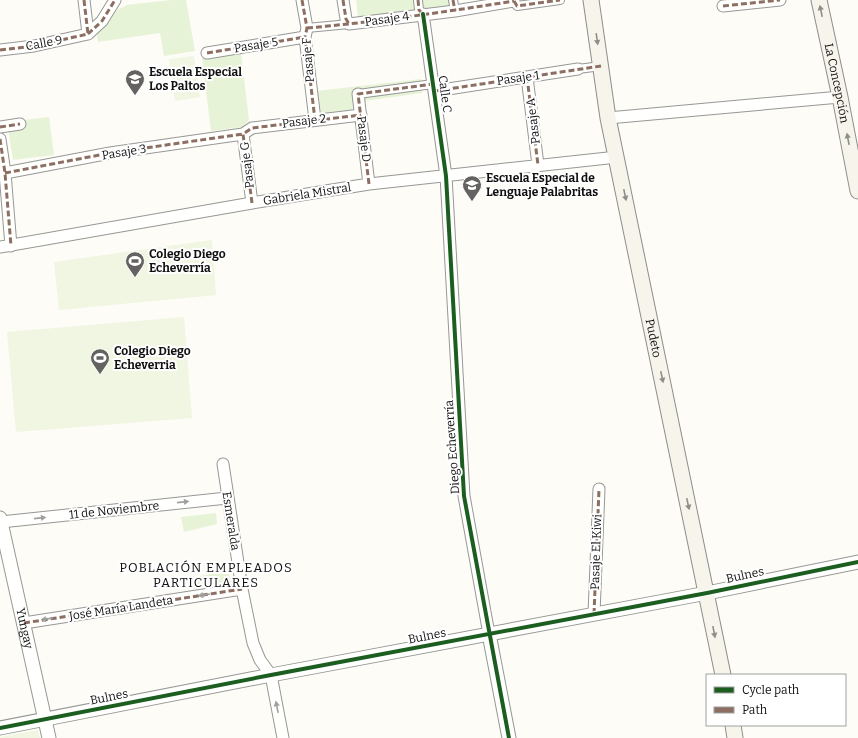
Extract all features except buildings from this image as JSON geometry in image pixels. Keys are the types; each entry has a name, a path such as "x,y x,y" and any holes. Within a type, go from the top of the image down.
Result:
{"main road":[{"name":"Pudeto","path":"591,0 608,118 723,674"},
{"name":"La Concepción","path":"819,0 858,191"},
{"path":"733,726 735,738"}],"street":[{"path":"84,0 88,34"},
{"path":"88,34 102,21 115,0"},
{"name":"Pasaje F","path":"302,0 315,120"},
{"path":"344,0 346,19 349,24"},
{"name":"Calle C","path":"418,0 419,10 423,14 446,176"},
{"name":"Pasaje 4","path":"306,33 349,24 423,14 454,5 513,1 517,6 560,0"},
{"path":"723,6 780,0"},
{"name":"Pasaje 5","path":"207,53 306,33"},
{"name":"Calle 9","path":"0,50 34,46 88,34"},
{"name":"Pasaje 1","path":"358,94 528,77 601,66"},
{"name":"Pasaje A","path":"528,77 538,165"},
{"name":"Pasaje D","path":"358,94 369,184"},
{"path":"608,118 840,97"},
{"name":"Pasaje 2","path":"246,131 315,120 361,115"},
{"path":"0,127 20,124"},
{"name":"Pasaje 3","path":"5,173 110,153 246,131"},
{"name":"Pasaje G","path":"246,131 252,203"},
{"path":"0,139 5,173 6,247"},
{"name":"Gabriela Mistral","path":"6,247 252,203 369,184 617,157"},
{"name":"Diego Echeverría","path":"446,176 464,496 509,738"},
{"name":"Esmeralda","path":"223,464 242,589 254,643 260,660 271,675 283,738"},
{"name":"Pasaje El Kiwi","path":"594,614 599,489"},
{"name":"11 de Noviembre","path":"0,520 227,498"},
{"name":"Yungay","path":"0,520 3,545 24,622 49,738"},
{"name":"Bulnes","path":"0,728 271,675 707,594 858,562"},
{"name":"José María Landeta","path":"24,622 242,589"}],"green space":[{"path":"171,0 186,0 195,51 164,56 160,33 98,42 97,35 109,22 117,10 127,5"},
{"path":"356,0 413,0 415,10 358,17"},
{"path":"420,0 452,0 453,7 422,10"},
{"path":"241,53 249,120 242,127 211,131 202,58"},
{"path":"194,56 200,97 175,101 169,59"},
{"path":"421,79 422,93 357,102 357,110 320,116 317,91"},
{"path":"49,117 54,155 13,160 7,122"},
{"name":"Colegio Diego Echeverría","path":"212,240 216,295 59,310 54,262"},
{"name":"Colegio Diego Echeverria","path":"184,317 192,418 16,432 7,332"},
{"path":"216,513 217,524 184,532 181,517"},
{"path":"228,570 231,582 193,589 191,578"},
{"path":"38,730 40,738 0,738 0,737"}],"marked path":[{"path":"84,0 88,34"},
{"path":"88,34 102,21 115,0"},
{"path":"302,0 307,28 305,37 315,120"},
{"path":"343,0 346,19 349,24"},
{"path":"418,0 419,10 423,14"},
{"path":"453,0 455,11"},
{"path":"514,1 517,6 560,0"},
{"path":"723,6 780,0"},
{"path":"307,28 359,23 514,1"},
{"path":"0,50 34,46 88,34"},
{"path":"207,53 305,37"},
{"path":"435,91 601,66"},
{"path":"527,77 538,165"},
{"path":"369,184 358,94 433,84"},
{"path":"252,203 243,134 252,128 361,115"},
{"path":"0,127 20,124"},
{"path":"5,173 110,153 243,134"},
{"path":"0,139 5,173 11,246"},
{"path":"594,614 599,489"},
{"path":"24,623 242,589"}],"cycle path":[{"path":"423,14 446,176 464,496 509,738"},
{"path":"0,728 271,675 707,593 858,562"}],"place":[{"name":"Escuela Especial Los Paltos","path":"135,96"},
{"name":"Escuela Especial de Lenguaje Palabritas","path":"472,202"},
{"name":"Colegio Diego Echeverría","path":"135,278"},
{"name":"Colegio Diego Echeverria","path":"100,375"}],"district":[{"name":"POBLACIÓN EMPLEADOS PARTICULARES","path":"206,574"}]}
